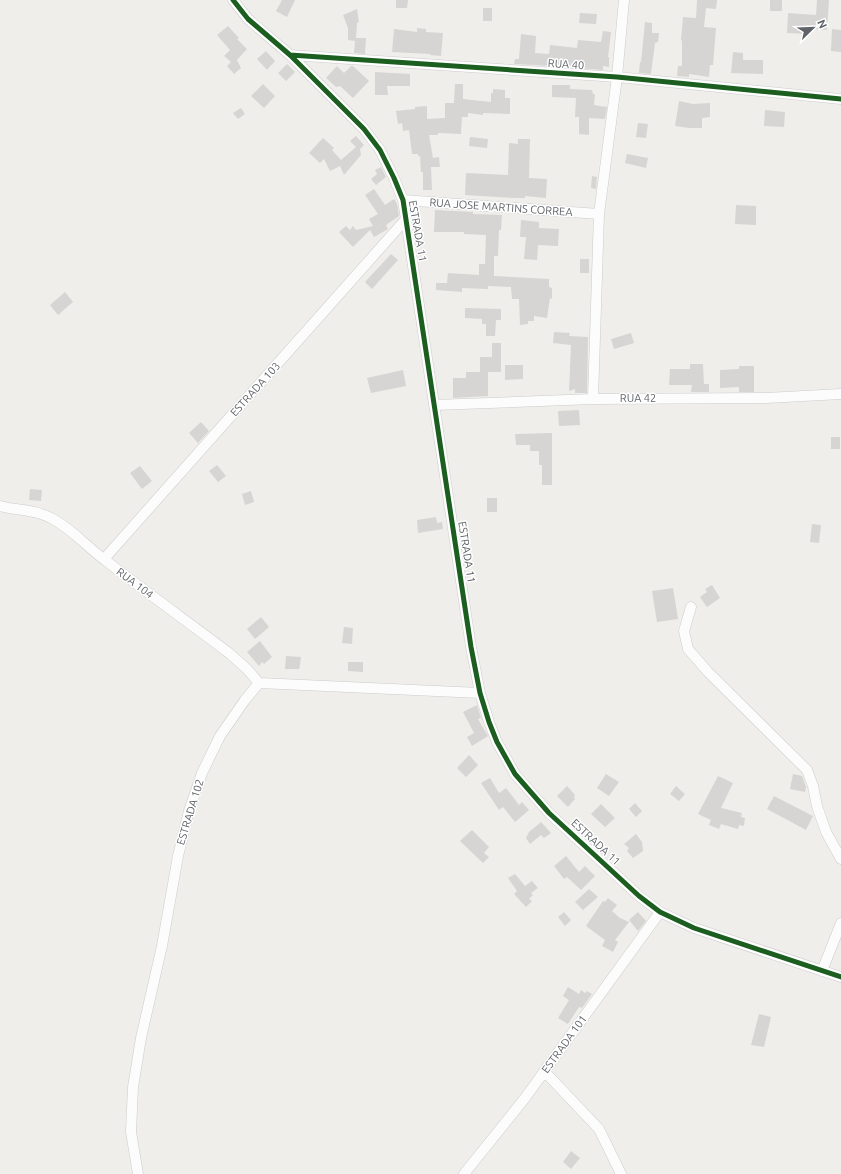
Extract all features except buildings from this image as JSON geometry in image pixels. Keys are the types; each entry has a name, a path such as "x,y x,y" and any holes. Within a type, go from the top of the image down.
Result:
{"street":[{"name":"ESTRADA 11","path":"233,0 248,19 290,55 368,134 380,150 403,200 471,647 480,693 497,742 515,774 527,789 555,818 639,896 660,912 694,928 841,977"},
{"path":"593,399 599,214 617,78 624,0"},
{"name":"RUA 40","path":"290,55 617,78 841,99"},
{"name":"RUA JOSE MARTINS CORREA","path":"403,200 599,214"},
{"name":"ESTRADA 103","path":"104,559 406,219"},
{"name":"RUA 42","path":"434,404 593,399 766,398 841,394"},
{"name":"RUA 104","path":"0,506 28,510 53,519 68,528 104,559 229,653 247,669 259,683"},
{"path":"692,607 684,631 688,648 708,672 807,770 826,832 841,858"},
{"path":"259,683 480,693"},
{"name":"ESTRADA 102","path":"138,1174 131,1132 133,1087 141,1038 162,946 178,856 189,811 202,773 220,736 245,700 259,683"},
{"name":"ESTRADA 101","path":"464,1174 525,1098 660,912"},
{"path":"822,971 841,923"},
{"path":"544,1071 599,1129 621,1174"}],"cycle path":[{"path":"233,0 248,19 290,55 364,129 380,150 403,200 471,647 480,693 489,722 497,742 515,774 549,813 639,896 660,912 694,928 841,977"},
{"path":"290,55 617,77 841,99"}]}
